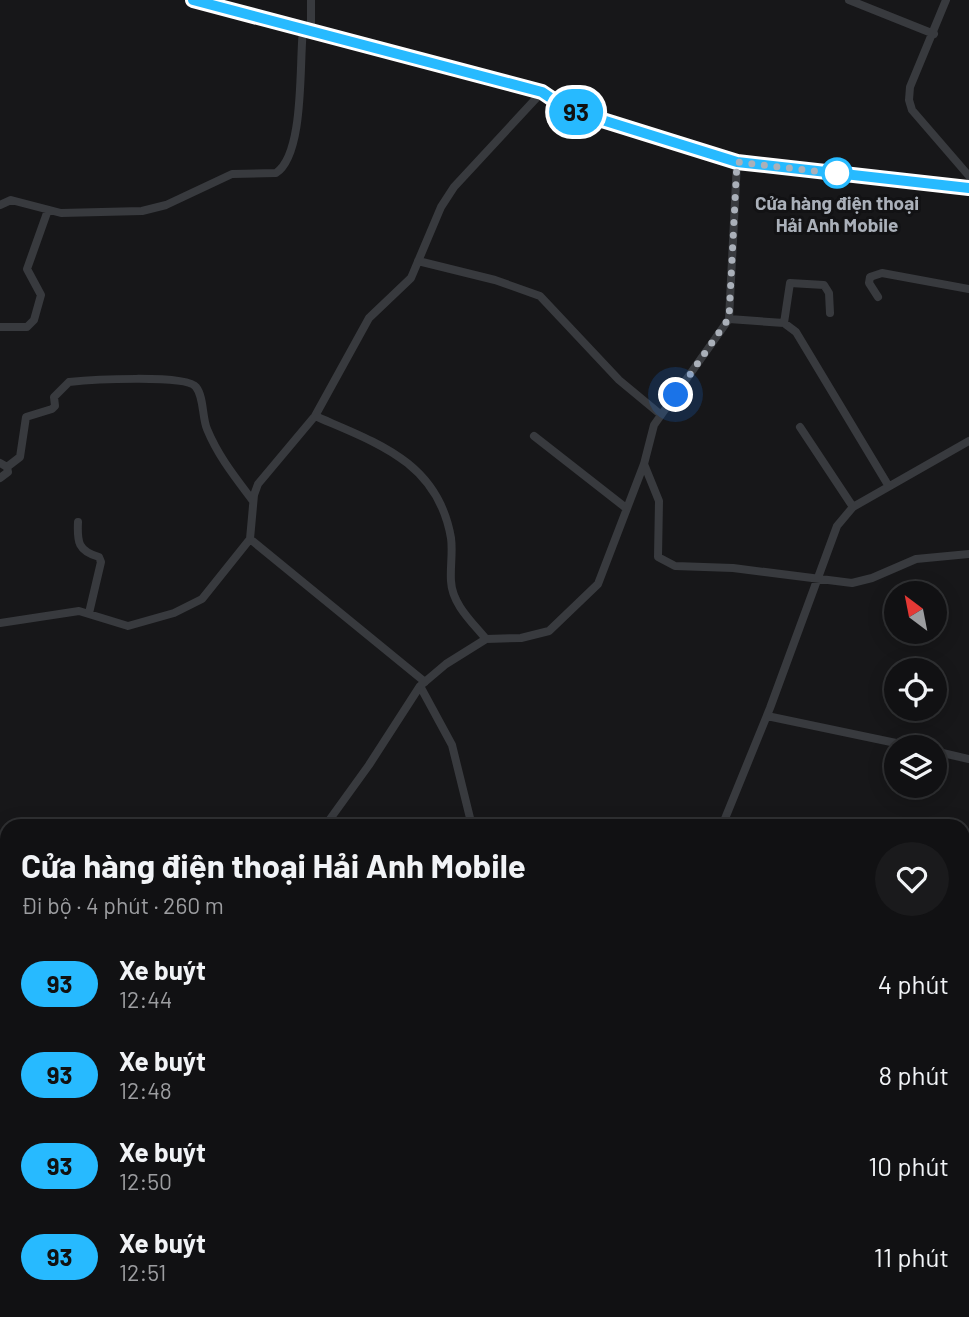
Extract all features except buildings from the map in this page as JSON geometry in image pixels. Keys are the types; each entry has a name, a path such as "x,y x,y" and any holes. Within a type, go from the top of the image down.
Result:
{"street":[{"path":"193,0 542,92 567,109 737,162 969,188"},
{"path":"0,205 21,201 61,213 154,209 232,174 269,174 282,169 299,117 311,0"},
{"path":"849,0 934,34"},
{"path":"946,0 934,34 909,87 909,100 912,110 969,176"},
{"path":"0,623 22,622 68,611 89,613 128,626 181,610 206,595 250,539 253,501 258,485 316,416 363,327 406,285 454,187 542,92"},
{"path":"330,819 423,684 446,664 486,639 536,636 549,631 570,614 598,584 660,414 691,375 729,318 737,162"},
{"path":"0,327 27,327 34,320 41,295 27,269 48,210"},
{"path":"418,261 495,280 540,296 619,380 660,414"},
{"path":"878,297 869,283 870,277 882,273 969,289"},
{"path":"784,323 787,293 790,283 795,281 824,285 829,293 830,313"},
{"path":"729,318 784,323 804,342 888,485"},
{"path":"0,478 8,472 4,465 20,457 26,417 55,406 54,397 69,382 125,378 190,383 198,390 206,425 219,455 253,501"},
{"path":"316,416 391,449 409,461 425,479 446,518 451,540 454,596 486,639"},
{"path":"800,427 853,506"},
{"path":"534,436 626,508"},
{"path":"725,819 767,716 837,526 853,506 969,441"},
{"path":"644,464 657,491 656,550 663,561 675,566 733,568 819,580 862,582 916,559 969,554"},
{"path":"78,522 77,543 80,548 99,557 101,562 89,613"},
{"path":"250,539 423,684 452,745 470,819"},
{"path":"767,716 884,741"},
{"path":"947,754 969,759"}],"bus line":[{"name":"93","path":"193,0 542,92 567,109 737,162 969,188"}],"place":[{"name":"Cửa hàng điện thoại Hải Anh Mobile","path":"837,173"}],"route":[{"path":"676,395 729,318 732,301 737,162 840,174 837,173"}]}
